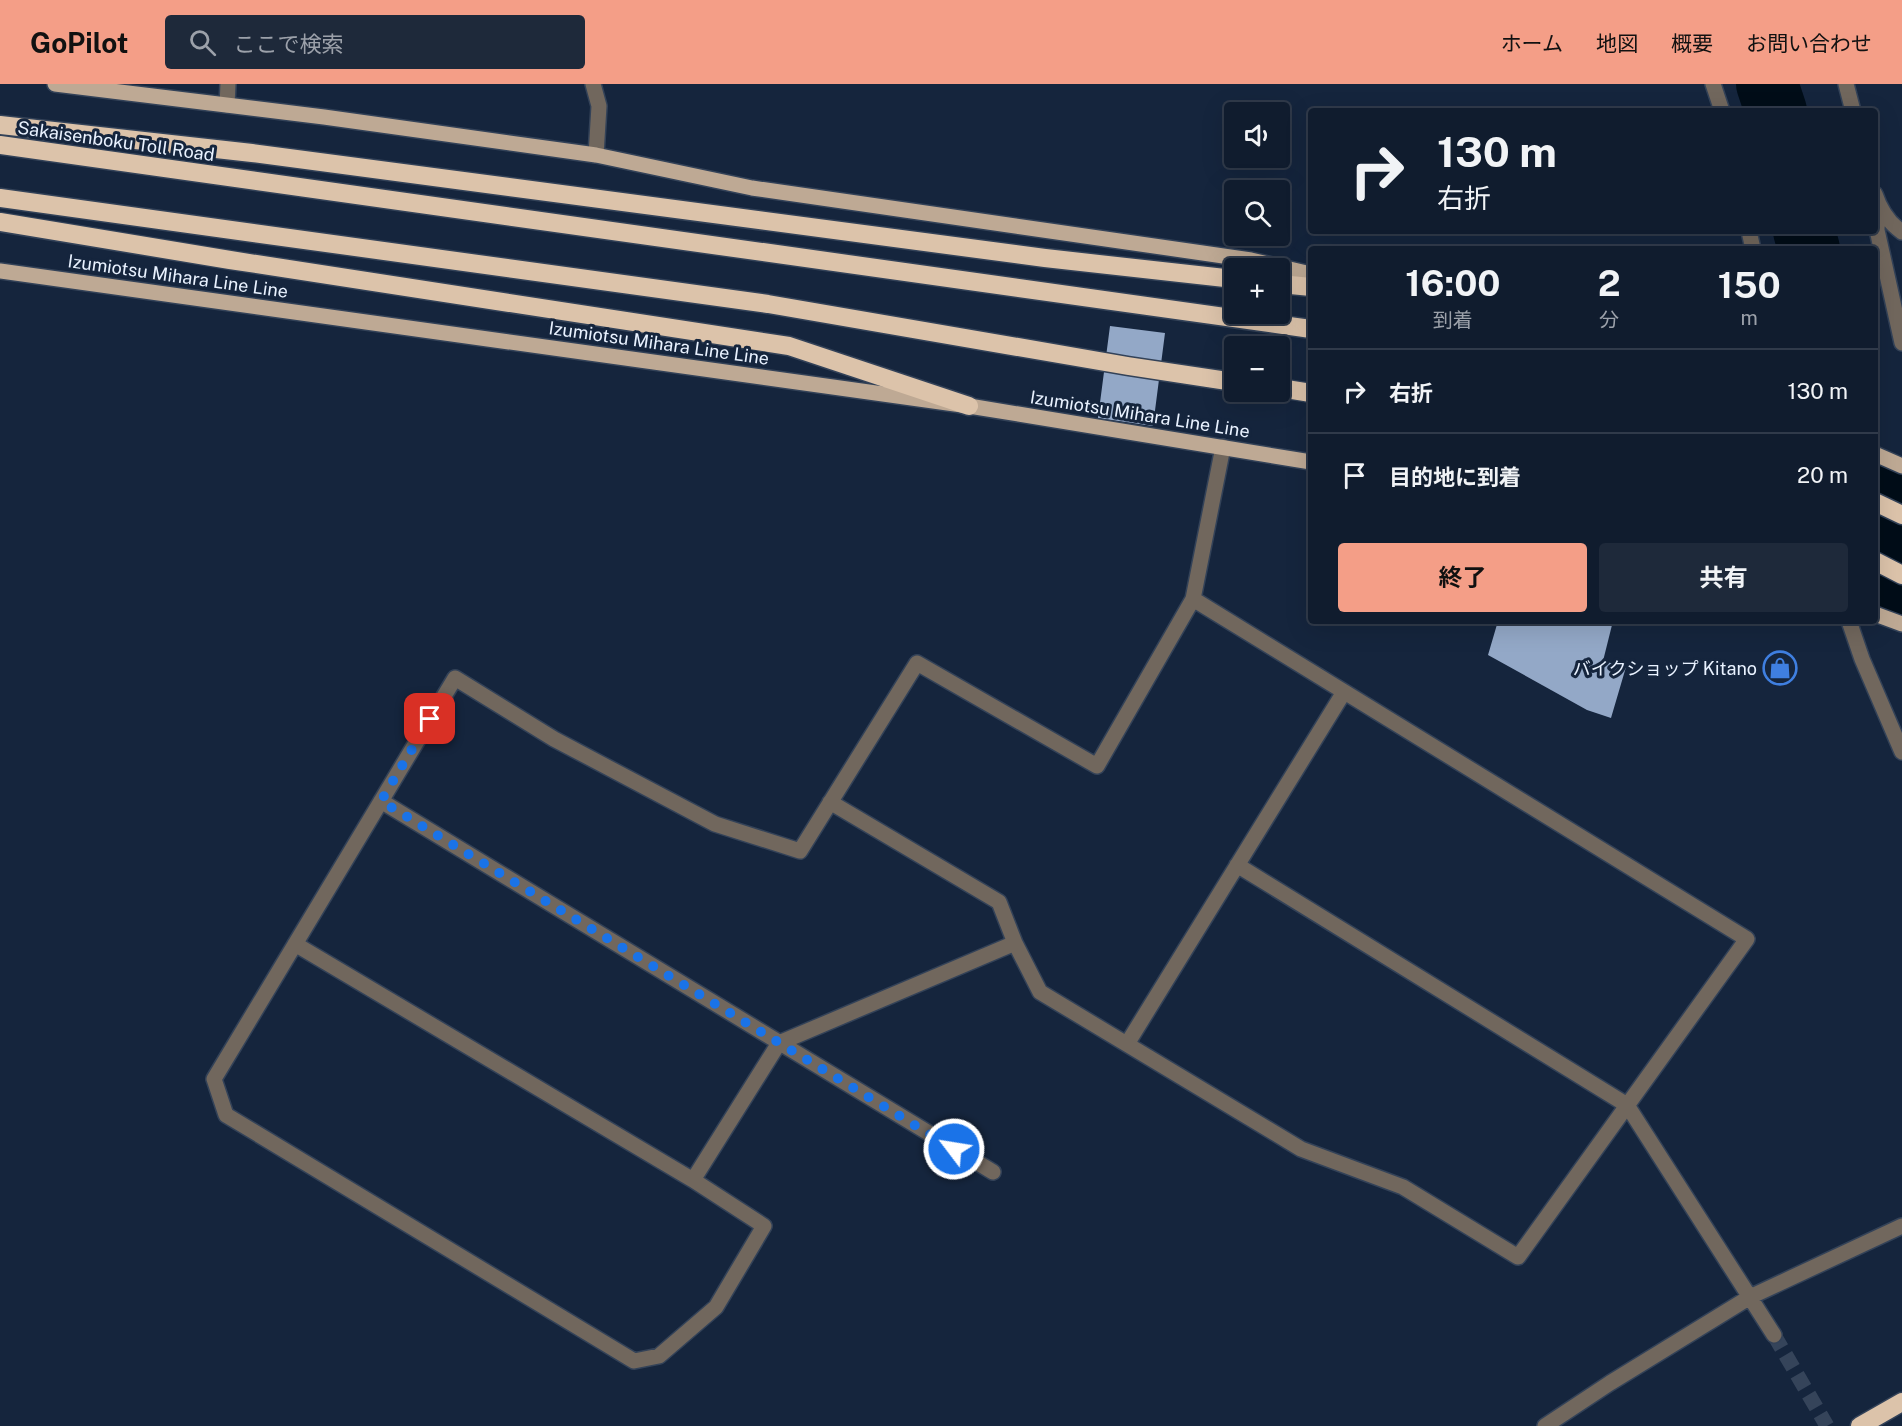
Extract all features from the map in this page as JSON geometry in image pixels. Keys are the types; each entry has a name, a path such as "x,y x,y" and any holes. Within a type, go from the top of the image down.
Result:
{"highway":[{"path":"0,125 264,154 1045,258 1224,278"},
{"name":"Sakaisenboku Toll Road","path":"0,145 1308,329"},
{"path":"0,198 768,304 1224,380"},
{"path":"0,222 230,260 789,346 969,406"},
{"path":"1290,285 1308,287"},
{"path":"1290,390 1308,393"},
{"path":"1878,503 1902,515"},
{"path":"1878,563 1902,576"},
{"path":"1860,1426 1902,1402"}],"main road":[{"path":"55,84 596,155 752,188 1251,260 1308,273"},
{"name":"Izumiotsu Mihara Line Line","path":"0,271 969,406 1308,461"},
{"path":"1878,455 1902,466"},
{"path":"1878,615 1902,624"}],"street":[{"path":"227,105 228,84"},
{"path":"593,84 599,106 596,155"},
{"path":"1713,84 1721,108"},
{"path":"1846,84 1852,108"},
{"path":"1878,201 1893,226 1902,232"},
{"path":"1878,234 1902,344"},
{"path":"295,944 693,1180 764,1226 716,1307 659,1356 634,1361 226,1115 214,1079 295,944 455,678 554,739 715,824 800,850 917,663 1097,766 1193,599 1222,447"},
{"path":"830,802 999,902 1015,943 1040,992 1301,1149 1403,1187 1518,1257 1747,939 1193,599"},
{"path":"1850,624 1862,659 1902,752"},
{"path":"1127,1044 1344,692"},
{"path":"381,801 993,1172"},
{"path":"1237,865 1627,1105 1774,1335"},
{"path":"693,1180 779,1043 1015,943"},
{"path":"1545,1426 1750,1297 1902,1226"}],"building":[{"path":"1110,326 1165,333 1153,426 1098,418"},
{"path":"1497,624 1612,624 1603,661 1626,667 1611,718 1587,710 1488,655"}],"waterway":[{"path":"1767,84 1775,108"},
{"path":"1805,234 1808,246"},
{"path":"1878,502 1902,590"}],"tunnel":[{"path":"1774,1335 1827,1426"}],"place":[{"name":"バイクショップ Kitano","path":"1780,668"}],"route":[{"path":"430,719 381,801 954,1149"}]}
